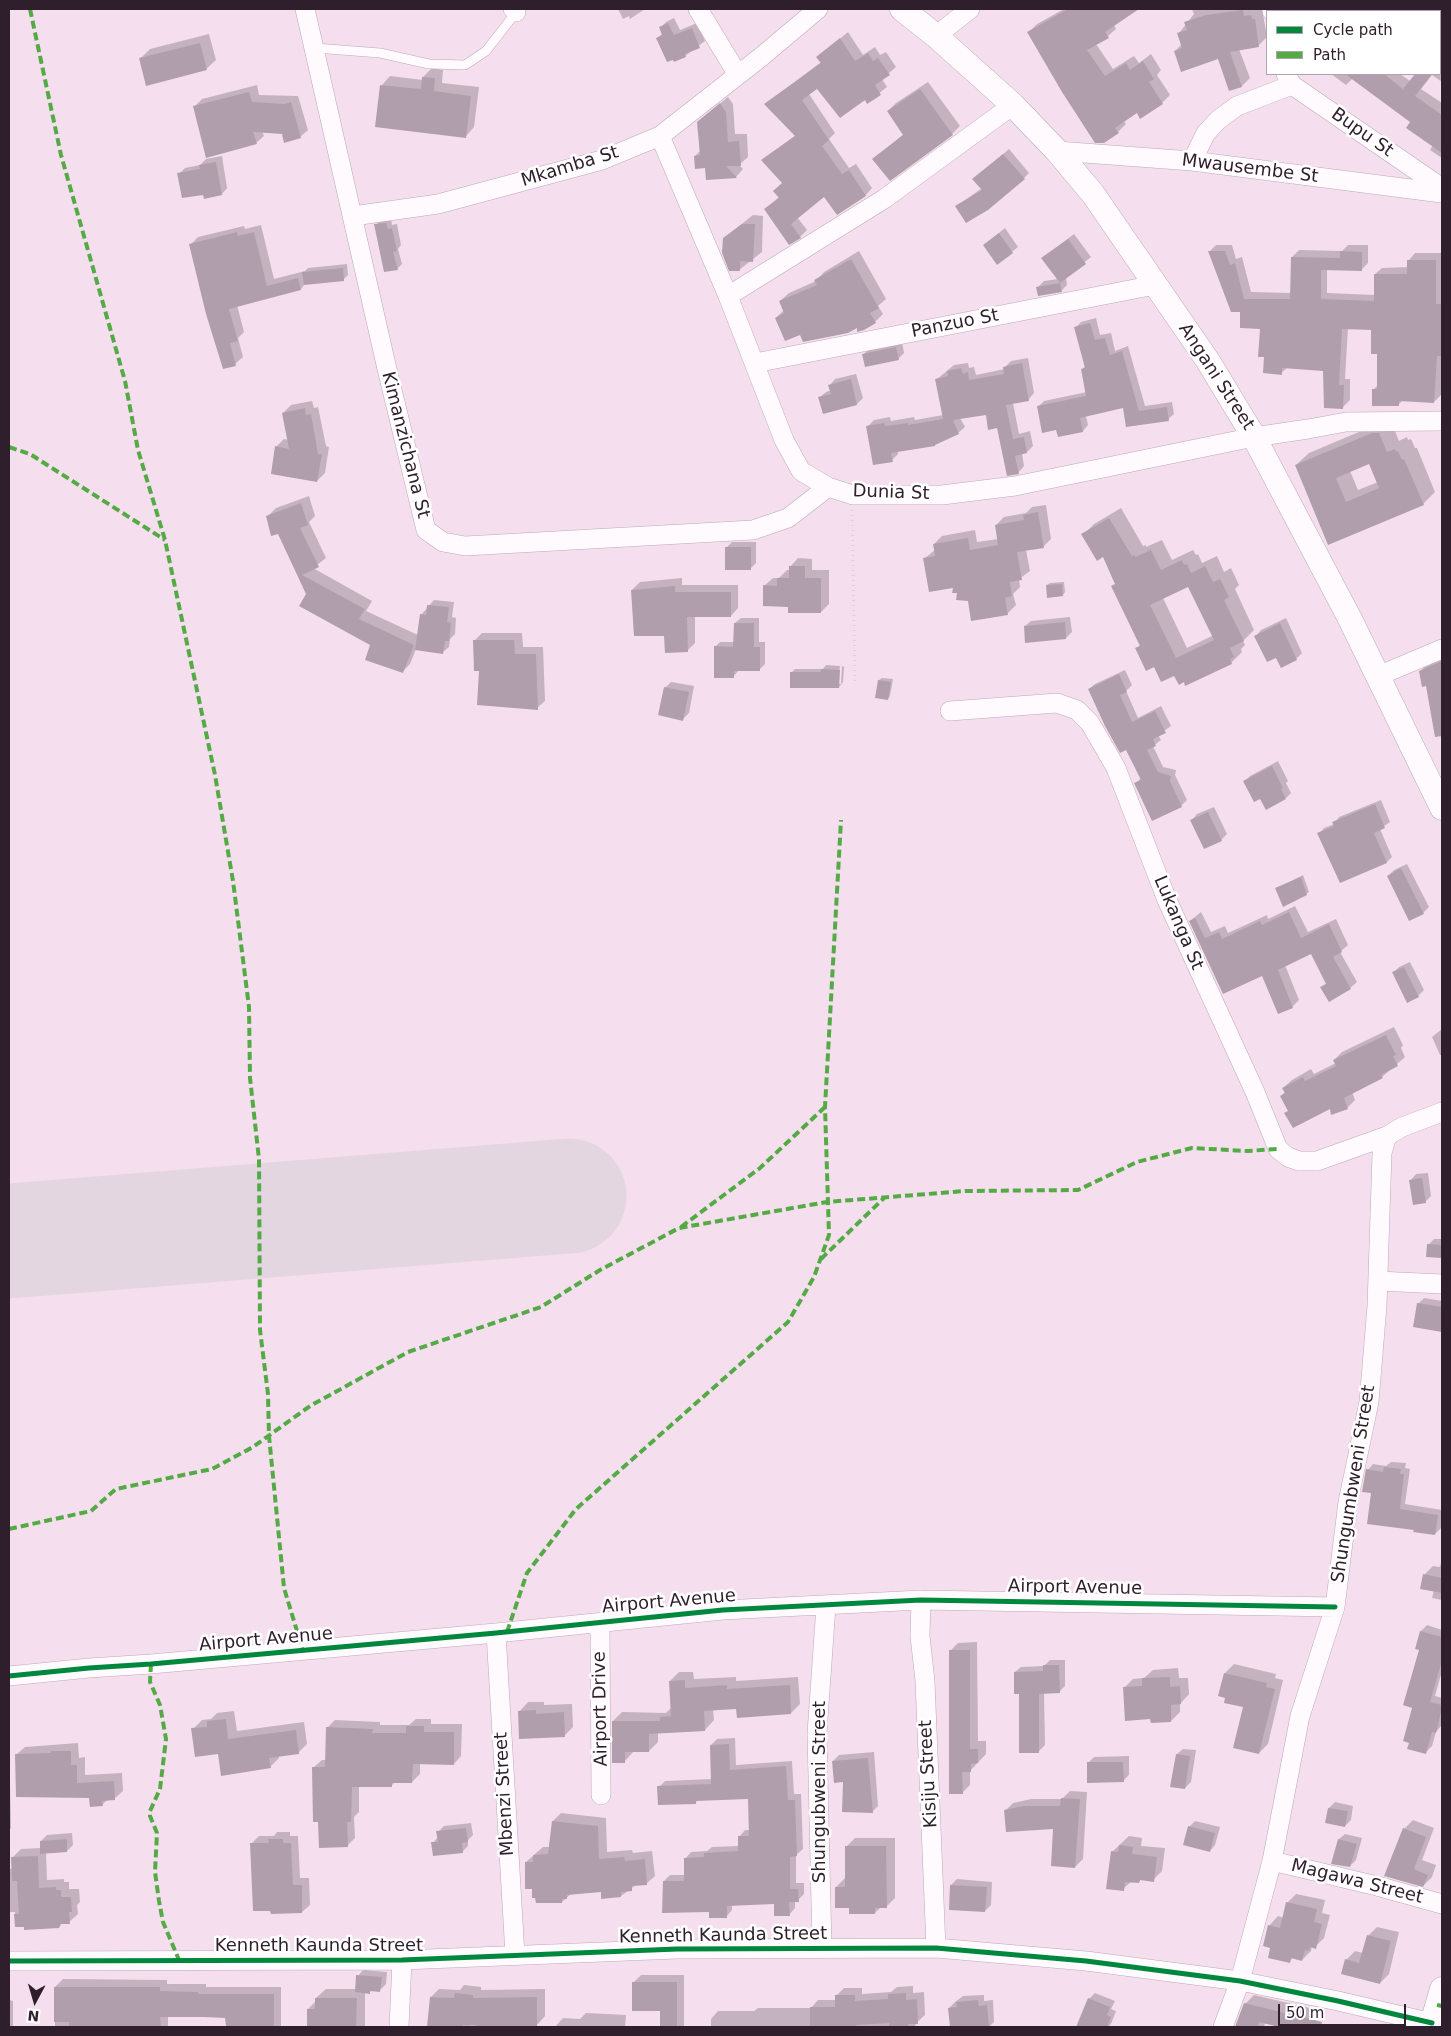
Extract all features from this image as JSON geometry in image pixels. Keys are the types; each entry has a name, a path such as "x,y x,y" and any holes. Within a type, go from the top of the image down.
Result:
{"street":[{"name":"Kimanzichana St","path":"305,9 387,369 426,530 443,542 465,546 753,530 788,518 828,486"},
{"path":"698,9 738,75"},
{"name":"Mkamba St","path":"353,216 438,204 602,160 660,136 761,57 818,9"},
{"name":"Angani Street","path":"902,9 936,36 1013,106 1057,152 1093,194 1208,361 1254,437 1378,676 1442,808"},
{"path":"936,36 970,9"},
{"path":"1192,161 1206,133 1218,120 1237,106 1289,80"},
{"name":"Bupu St","path":"1289,80 1442,188"},
{"path":"728,296 884,199 1013,106"},
{"name":"Dunia St","path":"660,136 728,296 784,440 802,471 828,486 853,494 942,495 1016,486 1254,437 1308,430 1346,422 1442,421"},
{"name":"Mwausembe St","path":"1057,152 1192,161 1442,193"},
{"name":"Panzuo St","path":"755,363 1156,285"},
{"path":"1378,676 1442,649"},
{"name":"Lukanga St","path":"950,711 1057,704 1077,710 1090,723 1116,768 1167,900 1278,1149 1288,1157 1299,1161 1316,1161 1387,1136"},
{"path":"1387,1136 1402,1127 1442,1112"},
{"name":"Shungumbweni Street","path":"1223,2027 1240,1981 1272,1861 1300,1716 1335,1607 1348,1502 1369,1402 1378,1281 1382,1153 1387,1136"},
{"path":"1378,1281 1442,1284"},
{"name":"Airport Avenue","path":"9,1676 496,1633 723,1610 921,1600 1335,1607"},
{"name":"Kisiju Street","path":"921,1600 920,1636 925,1691 936,1948"},
{"name":"Shungubweni Street","path":"822,1948 817,1733 826,1606"},
{"name":"Airport Drive","path":"600,1623 601,1795"},
{"name":"Mbenzi Street","path":"496,1633 515,1955"},
{"name":"Magawa Street","path":"1272,1861 1377,1886 1442,1904"},
{"name":"Kenneth Kaunda Street","path":"9,1961 402,1960 677,1948 936,1948 1086,1961 1240,1981 1338,2001 1431,2025"},
{"path":"399,2027 402,1960"},
{"path":"1431,2025 1442,1989"}],"lane":[{"path":"315,48 380,52 429,64 464,64 486,51 516,10"}],"path":[{"path":"853,494 855,683"}],"building":[{"path":"1068,9 1139,9 1105,32 1109,38 1087,50 1105,76 1126,63 1130,70 1143,61 1154,79 1149,82 1163,104 1140,119 1137,113 1115,128 1119,133 1104,143 1095,143 1027,32"},
{"path":"1243,10 1244,16 1251,15 1252,19 1255,19 1259,47 1230,52 1242,87 1229,91 1218,59 1181,72 1174,51 1182,48 1177,33 1187,30 1184,22 1206,15"},
{"path":"668,23 674,35 692,28 700,48 685,54 686,57 674,62 673,60 667,62 656,38 662,35 659,27"},
{"path":"840,38 855,61 868,53 873,61 878,58 890,75 875,85 881,95 867,104 865,100 840,118 817,89 802,100 829,140 822,146 842,174 849,170 866,196 837,215 824,197 791,224 801,238 789,245 764,209 779,198 773,191 782,183 761,160 795,136 764,104 821,63 816,57"},
{"path":"200,43 207,70 146,86 139,58"},
{"path":"1346,75 1385,75 1403,89 1414,75 1431,75 1415,96 1442,115 1442,153 1406,128 1410,122"},
{"path":"422,77 435,78 434,91 471,96 466,138 375,127 380,85 421,89"},
{"path":"920,89 953,135 890,181 872,159 903,135 887,111"},
{"path":"249,92 252,102 285,104 291,102 301,138 284,143 282,134 253,132 257,144 206,158 193,106"},
{"path":"720,103 726,112 728,142 739,141 741,166 726,166 737,178 706,180 705,168 695,169 694,156 700,155 697,122"},
{"path":"1003,154 1025,179 988,210 966,223 955,206 982,190 972,179"},
{"path":"216,162 222,195 204,199 203,195 182,198 177,173 200,169 199,165"},
{"path":"386,223 388,229 392,228 397,251 393,252 398,270 384,272 374,224"},
{"path":"742,224 755,224 753,262 740,261 740,271 729,271 722,253 723,238"},
{"path":"237,232 238,236 254,232 267,286 298,278 301,290 229,309 238,341 230,343 236,366 223,369 206,314 189,244"},
{"path":"999,233 1013,253 997,265 983,245"},
{"path":"1068,239 1086,264 1060,283 1041,258"},
{"path":"1208,251 1225,251 1230,265 1235,263 1244,299 1290,299 1291,257 1340,258 1340,251 1362,252 1362,271 1321,270 1321,299 1374,301 1374,274 1407,274 1407,260 1436,260 1436,304 1442,304 1442,356 1437,356 1434,403 1399,401 1399,406 1372,406 1372,389 1377,389 1377,354 1371,354 1371,330 1342,329 1339,385 1344,385 1343,409 1324,408 1323,371 1282,368 1282,375 1263,373 1264,357 1258,357 1260,329 1240,328 1240,312 1231,312"},
{"path":"851,259 879,308 870,313 876,323 857,332 857,328 848,333 803,342 800,335 785,341 775,318 784,313 779,301 817,285 814,280"},
{"path":"343,268 344,281 304,285 302,272"},
{"path":"1060,283 1062,292 1038,296 1036,287"},
{"path":"1090,323 1095,340 1105,338 1110,355 1122,351 1139,411 1167,407 1169,421 1126,427 1123,408 1080,418 1083,432 1058,437 1056,430 1042,433 1037,406 1086,396 1081,369 1085,368 1074,327"},
{"path":"896,347 899,360 865,367 862,354"},
{"path":"1022,363 1029,401 1006,405 1013,439 1024,437 1027,453 1015,456 1019,474 1007,476 997,428 988,430 986,415 953,420 959,434 935,446 891,453 893,462 873,465 866,426 884,423 885,426 908,423 908,425 943,419 935,379 948,376 947,371 961,368 963,374 968,372 969,380 1004,374 1003,367"},
{"path":"851,379 857,405 823,414 818,397 831,394 828,385"},
{"path":"305,408 306,415 311,414 318,454 322,454 317,482 271,474 275,446 289,449 282,413"},
{"path":"1372,433 1379,433 1387,452 1395,449 1402,460 1404,459 1424,505 1328,545 1295,465","holes":["1369,464 1379,488 1346,502 1336,478"]},
{"path":"301,503 308,525 300,528 319,567 302,575 365,609 359,619 414,645 403,673 365,660 370,645 299,606 306,594 278,534 271,536 266,516"},
{"path":"1038,512 1044,548 1017,552 1022,580 1010,582 1012,596 1005,598 1008,615 971,621 968,601 956,600 957,593 952,593 953,588 929,592 923,558 935,556 933,544 968,538 970,550 998,545 995,525 1024,520 1023,515"},
{"path":"1109,518 1132,556 1135,555 1135,557 1151,550 1161,570 1182,560 1184,565 1187,564 1191,573 1205,566 1213,582 1220,579 1229,597 1224,600 1244,641 1230,648 1234,657 1230,659 1232,664 1185,686 1184,682 1179,685 1174,676 1161,682 1154,667 1146,671 1135,648 1140,646 1111,586 1115,584 1103,557 1097,561 1081,534","holes":["1188,587 1214,640 1176,658 1150,605"]},
{"path":"725,547 751,547 751,570 725,570"},
{"path":"789,566 805,566 805,578 821,578 821,613 788,613 788,607 763,606 763,585 777,586 777,578 789,578"},
{"path":"1062,584 1063,596 1047,598 1046,585"},
{"path":"675,586 675,592 731,592 731,617 687,617 688,652 665,653 664,636 634,636 631,590"},
{"path":"427,605 449,607 447,622 451,623 449,641 445,641 443,654 415,650 420,614 426,615"},
{"path":"1065,622 1066,639 1025,643 1024,626"},
{"path":"734,623 754,623 754,647 760,647 760,671 734,671 734,678 714,678 714,646 733,647"},
{"path":"1280,623 1297,660 1281,668 1276,658 1267,662 1254,636"},
{"path":"473,640 514,640 515,654 536,654 538,710 477,705 479,671 474,671"},
{"path":"1442,661 1442,736 1435,737 1426,686 1422,687 1419,671"},
{"path":"821,669 840,670 839,688 790,688 790,672 821,672"},
{"path":"1119,674 1127,692 1120,695 1132,722 1155,711 1166,733 1153,739 1156,746 1147,750 1158,772 1171,776 1170,781 1182,807 1152,821 1134,783 1141,780 1126,750 1120,753 1088,689"},
{"path":"878,680 891,682 888,700 875,698"},
{"path":"664,687 689,692 683,721 658,715"},
{"path":"1272,766 1283,788 1281,789 1286,799 1266,810 1260,799 1254,802 1243,781"},
{"path":"1375,804 1385,828 1374,833 1387,863 1340,883 1317,833 1334,826 1332,822"},
{"path":"1208,812 1222,841 1204,849 1190,820"},
{"path":"1401,868 1424,914 1409,921 1387,876"},
{"path":"1301,877 1307,895 1283,907 1275,888"},
{"path":"1289,912 1301,938 1329,924 1342,952 1333,957 1351,989 1329,1002 1320,987 1326,984 1311,954 1278,970 1293,1008 1278,1014 1262,976 1223,994 1189,921 1195,918 1205,938 1219,932 1222,939 1260,921 1262,925"},
{"path":"1404,967 1419,997 1407,1003 1392,972"},
{"path":"1386,1035 1396,1055 1393,1056 1398,1066 1381,1075 1383,1078 1344,1098 1348,1109 1331,1115 1330,1109 1293,1128 1284,1113 1288,1111 1280,1096 1285,1093 1282,1088 1303,1077 1305,1081 1336,1066 1333,1060"},
{"path":"1422,1178 1426,1203 1413,1205 1409,1180"},
{"path":"1427,1244 1442,1245 1442,1258 1426,1257"},
{"path":"1417,1303 1442,1307 1442,1332 1413,1327"},
{"path":"1384,1467 1401,1469 1400,1474 1404,1474 1400,1509 1438,1515 1435,1535 1413,1532 1414,1530 1367,1524 1371,1493 1362,1492 1366,1469 1383,1472"},
{"path":"1423,1574 1442,1578 1442,1593 1420,1589"},
{"path":"1420,1631 1442,1637 1442,1660 1430,1702 1442,1705 1442,1708 1436,1733 1432,1732 1426,1754 1407,1749 1409,1743 1403,1741 1412,1708 1403,1705 1419,1650 1415,1649"},
{"path":"949,1650 970,1650 970,1749 978,1749 978,1763 971,1764 971,1772 962,1772 963,1794 949,1794"},
{"path":"1043,1665 1059,1665 1060,1693 1039,1694 1039,1753 1019,1753 1019,1694 1014,1694 1014,1672 1043,1671"},
{"path":"1224,1673 1267,1683 1266,1687 1275,1689 1259,1754 1233,1748 1243,1707 1224,1703 1225,1698 1218,1696"},
{"path":"1170,1677 1170,1687 1180,1686 1181,1704 1171,1705 1171,1722 1151,1723 1150,1719 1125,1721 1123,1687 1142,1686 1142,1678"},
{"path":"685,1680 685,1688 727,1685 727,1689 790,1685 791,1714 737,1718 736,1709 704,1711 705,1731 649,1734 649,1752 625,1752 625,1763 612,1763 612,1721 660,1721 660,1717 671,1716 669,1681"},
{"path":"536,1710 536,1714 564,1712 565,1737 519,1739 518,1711"},
{"path":"226,1719 228,1739 296,1730 299,1754 269,1758 271,1768 221,1776 218,1754 195,1757 191,1728 207,1727 207,1721"},
{"path":"406,1726 424,1726 424,1732 454,1732 454,1765 413,1764 412,1783 392,1783 392,1787 352,1787 351,1822 347,1822 348,1847 319,1848 318,1822 313,1822 312,1767 325,1767 326,1727 373,1729 372,1733 406,1733"},
{"path":"729,1744 730,1770 786,1766 788,1800 795,1800 797,1856 790,1857 790,1889 798,1889 799,1902 789,1902 790,1916 774,1916 774,1904 727,1906 727,1918 709,1918 709,1912 662,1913 663,1881 684,1881 684,1858 704,1857 704,1853 738,1851 738,1836 749,1836 748,1799 696,1801 696,1804 658,1805 657,1786 711,1784 710,1745"},
{"path":"51,1751 71,1751 71,1765 77,1765 77,1783 114,1781 115,1800 102,1801 103,1806 90,1807 89,1798 16,1797 15,1754 51,1753"},
{"path":"1176,1754 1190,1756 1185,1789 1170,1787"},
{"path":"868,1758 873,1813 842,1812 843,1782 834,1783 832,1761"},
{"path":"1087,1762 1123,1762 1124,1782 1087,1783"},
{"path":"1061,1798 1080,1799 1075,1868 1051,1866 1053,1829 1006,1832 1004,1810 1023,1806 1060,1806"},
{"path":"1328,1808 1348,1811 1345,1827 1325,1823"},
{"path":"552,1821 598,1826 599,1859 624,1857 625,1861 645,1859 647,1885 632,1886 632,1891 621,1892 621,1897 601,1899 601,1892 567,1895 567,1899 562,1899 562,1903 536,1903 535,1898 532,1898 532,1889 525,1889 525,1862 533,1862 533,1855 548,1854"},
{"path":"1188,1826 1215,1833 1210,1852 1183,1845"},
{"path":"466,1828 468,1842 462,1843 463,1853 433,1856 431,1842 438,1842 436,1831"},
{"path":"1403,1828 1426,1837 1414,1869 1428,1875 1423,1887 1384,1876"},
{"path":"67,1839 67,1852 40,1854 40,1841"},
{"path":"268,1839 283,1839 283,1843 291,1843 293,1885 302,1885 302,1913 271,1914 270,1911 253,1911 250,1843 269,1843"},
{"path":"1338,1839 1357,1844 1350,1867 1331,1864"},
{"path":"1119,1845 1133,1847 1132,1854 1157,1857 1154,1882 1140,1880 1139,1883 1125,1882 1124,1891 1106,1889 1111,1851 1118,1852"},
{"path":"845,1846 886,1846 887,1908 875,1908 875,1914 849,1914 849,1908 835,1908 835,1887 845,1887"},
{"path":"38,1856 39,1888 56,1887 56,1890 61,1890 61,1897 71,1897 72,1912 69,1912 70,1924 61,1924 59,1928 24,1930 24,1927 15,1927 14,1914 19,1914 17,1881 12,1881 11,1857"},
{"path":"950,1885 987,1887 985,1912 949,1910"},
{"path":"1286,1902 1317,1909 1314,1922 1322,1924 1316,1949 1310,1947 1309,1951 1305,1950 1302,1961 1291,1958 1290,1963 1268,1958 1270,1948 1263,1946 1268,1925 1280,1928"},
{"path":"1367,1935 1391,1941 1380,1984 1341,1974 1345,1959 1359,1963"},
{"path":"356,1975 382,1977 380,1992 370,1991 370,1994 355,1992"},
{"path":"632,1982 677,1982 677,2027 660,2027 660,2011 632,2011"},
{"path":"54,1987 160,1987 160,1991 198,1992 198,1994 274,1994 274,2027 226,2026 225,2018 160,2017 161,2027 69,2027 69,2022 54,2022"},
{"path":"455,1993 473,1995 473,1998 537,1997 537,2026 493,2027 463,2025 463,2027 427,2027 430,1997 454,1998"},
{"path":"906,1993 906,2000 917,1999 918,2024 908,2024 909,2027 889,2027 889,2023 856,2025 856,2027 810,2027 810,2007 835,2007 835,1995 855,1995 855,2001 888,1999 888,1994"},
{"path":"315,1998 357,1998 356,2027 307,2027 307,2009 315,2009"},
{"path":"1088,1998 1110,2007 1107,2015 1111,2017 1107,2027 1076,2027"},
{"path":"978,2000 979,2006 987,2005 989,2027 950,2027 948,2008 957,2007 956,2002"},
{"path":"1244,2003 1322,2022 1321,2027 1279,2027 1259,2022 1258,2027 1235,2027"}],"runway":[{"path":"9,1241 569,1196"}],"marked path":[{"path":"30,9 61,155 125,381 138,450 165,540 215,775 233,881 249,1007 250,1078 259,1159 260,1330 268,1394 269,1436 284,1588 303,1651"},
{"path":"9,447 30,454 165,540"},
{"path":"507,1632 527,1573 576,1509 788,1322 814,1277 829,1235 825,1107 841,820"},
{"path":"681,1227 760,1168 825,1107"},
{"path":"9,1529 91,1511 116,1489 212,1469 253,1447 310,1406 408,1352 541,1307 600,1270 679,1228 827,1202 965,1191 1078,1190 1137,1162 1192,1148 1247,1151 1278,1149"},
{"path":"821,1259 884,1198"},
{"path":"151,1664 150,1682 160,1705 166,1739 160,1789 150,1811 150,1816 157,1833 155,1872 163,1922 179,1960"},
{"path":"1437,2005 1442,2006"}],"cycle path":[{"path":"9,1676 496,1633 723,1610 921,1600 1335,1607"},
{"path":"9,1961 402,1960 677,1949 936,1948 1086,1961 1240,1981 1432,2023"}]}
